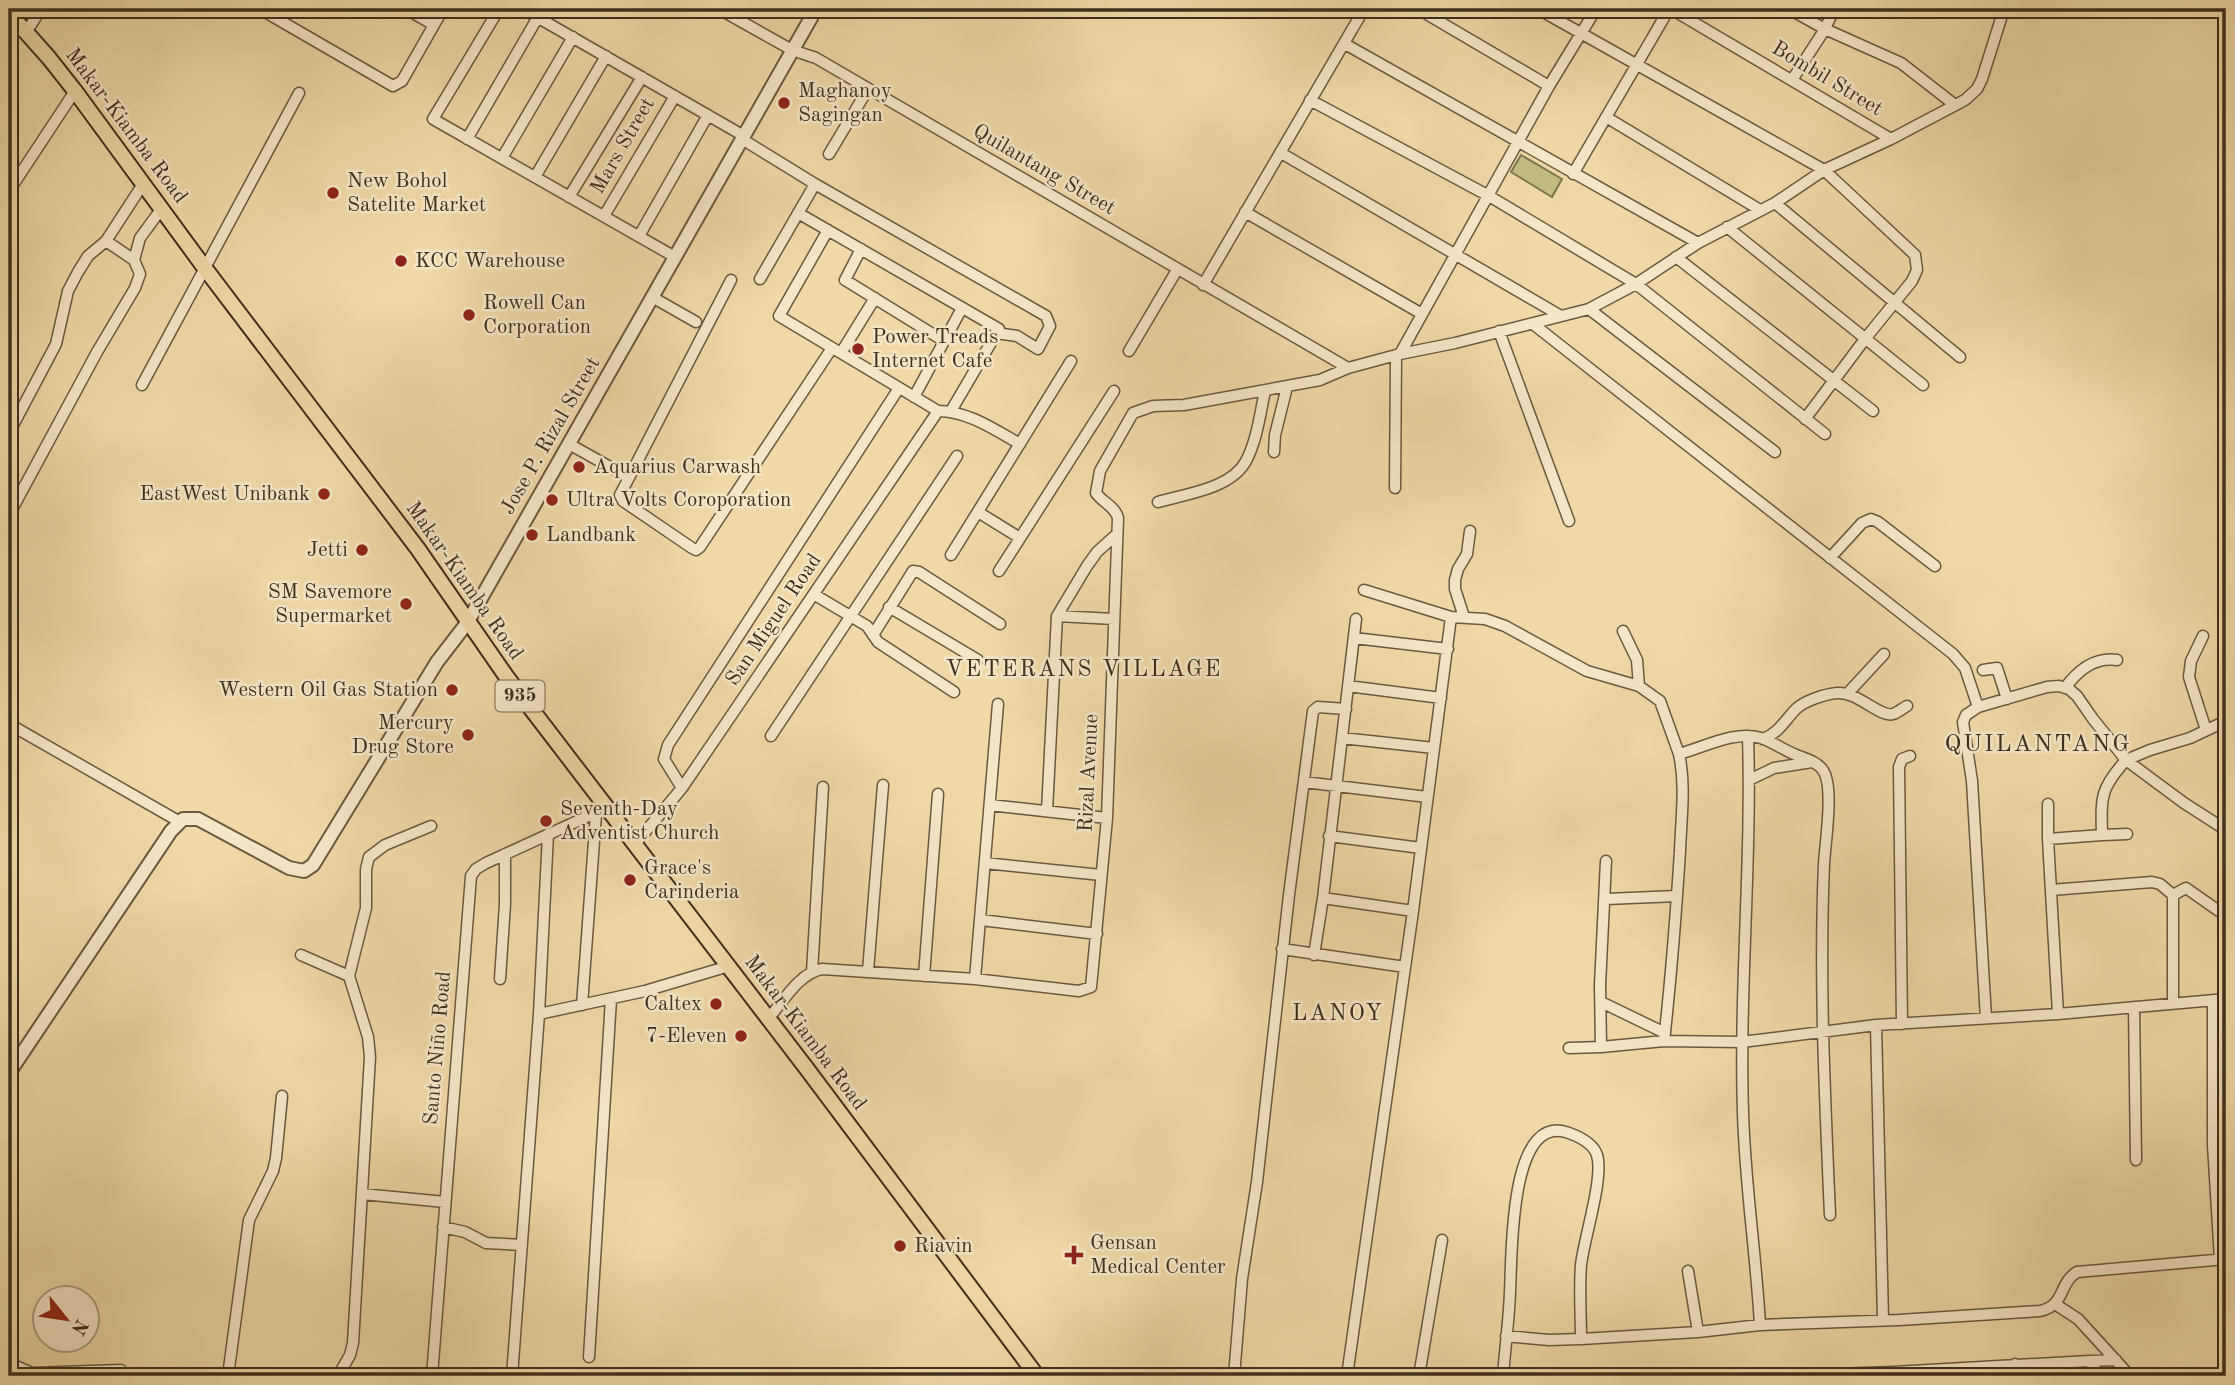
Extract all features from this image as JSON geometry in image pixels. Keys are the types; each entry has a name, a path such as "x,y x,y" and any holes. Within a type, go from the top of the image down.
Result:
{"main road":[{"name":"Makar-Kiamba Road","path":"9,12 75,91 204,267 418,549 467,623 552,737 602,811 635,844 729,966 1037,1376"}],"street":[{"path":"27,31 41,9"},
{"path":"260,9 393,86 402,81 443,9"},
{"path":"406,9 434,25"},
{"path":"499,9 433,119 675,257"},
{"path":"523,9 708,115 815,184 1046,316 1051,326 1038,349 1017,336 996,333"},
{"name":"Quilantang Street","path":"719,9 792,50 816,58 1348,368"},
{"name":"Jose P. Rizal Street","path":"180,822 187,818 198,819 289,868 304,871 318,858 437,662 467,623 816,9"},
{"path":"1203,285 1364,9"},
{"path":"1418,9 1549,86"},
{"path":"1538,9 1824,170 1915,255 1917,270 1912,281 1805,419"},
{"path":"1395,488 1398,354 1457,254 1549,86 1596,9"},
{"path":"1573,174 1670,9"},
{"name":"Bombil Street","path":"1670,9 1891,139"},
{"path":"1788,9 1901,63 1955,105"},
{"path":"1792,80 1825,29 1834,9"},
{"path":"1158,502 1226,480 1240,469 1249,452 1265,391 1320,380 1348,368 1398,354 1589,309 1636,284 1698,243 1775,203 1824,170 1955,105 1977,89 2004,9"},
{"path":"467,139 538,17"},
{"path":"502,159 573,37"},
{"path":"1345,44 1698,243"},
{"path":"535,177 606,56"},
{"path":"569,197 642,77"},
{"path":"830,154 868,89"},
{"path":"9,191 75,91"},
{"path":"142,385 299,93"},
{"name":"Mars Street","path":"604,216 675,96"},
{"path":"1310,100 1489,196 1636,284 1825,434"},
{"path":"639,236 708,115"},
{"path":"1606,117 1760,210"},
{"path":"1281,153 1561,316"},
{"path":"9,433 56,344 68,291 78,272 88,256 106,241 143,184"},
{"path":"760,279 815,184"},
{"path":"1775,203 1960,357"},
{"path":"134,260 140,238 162,208"},
{"path":"1245,212 1422,314"},
{"path":"799,213 999,329 951,411"},
{"path":"1727,227 1923,385"},
{"path":"828,230 779,316 938,411 951,411 968,416 1020,444"},
{"path":"9,515 97,352 135,288 140,274 134,260 106,241"},
{"path":"861,249 845,279 944,341"},
{"path":"1676,257 1873,411"},
{"path":"1129,351 1177,270"},
{"path":"731,279 621,492 621,499 692,548 698,548 875,298"},
{"path":"652,297 696,322"},
{"path":"914,397 962,308"},
{"path":"1589,309 1775,453"},
{"path":"1533,324 1953,654 1965,668 1979,707"},
{"path":"1499,331 1569,521"},
{"path":"951,555 1071,361"},
{"path":"1274,452 1275,435 1287,387"},
{"path":"682,788 664,759 668,745 899,388"},
{"path":"999,571 1114,391"},
{"name":"Rizal Avenue","path":"975,979 1079,991 1091,987 1107,818 1118,518 1115,510 1096,493 1106,459 1133,413 1153,406 1184,405 1265,391"},
{"name":"San Miguel Road","path":"635,844 682,788 938,411"},
{"path":"569,444 628,477"},
{"path":"771,736 957,456"},
{"path":"978,512 1020,538"},
{"path":"1830,558 1862,523 1871,519 1935,566"},
{"path":"1464,617 1455,580 1467,554 1470,531"},
{"path":"1047,811 1057,616 1092,559 1117,534"},
{"path":"873,635 909,575 915,571 1000,624"},
{"path":"1364,590 1451,617 1485,619 1504,626 1587,671 1639,686 1660,701 1679,754 1683,797 1664,1037"},
{"path":"815,595 870,628 878,642 954,692"},
{"path":"889,607 978,660"},
{"path":"1057,616 1114,619"},
{"path":"1347,1376 1413,911 1451,617"},
{"path":"1314,955 1356,619"},
{"path":"1623,631 1637,660 1639,686"},
{"path":"2203,636 2191,661 2189,677 2206,730"},
{"path":"1354,638 1448,649"},
{"path":"1847,694 1884,654"},
{"path":"2065,688 2089,664 2104,658 2117,660"},
{"path":"1983,670 1997,668 2007,699"},
{"path":"1348,686 1441,698"},
{"path":"1986,1018 1972,781 1963,722 1966,715 1979,707 2047,687 2065,688 2077,695 2126,760 2226,830"},
{"path":"1763,739 1773,735 1802,705 1826,696 1847,694 1862,699 1886,715 1907,706"},
{"path":"768,1018 812,972 833,969 975,979 998,704"},
{"path":"1234,1376 1242,1279 1257,1182 1282,949 1314,709 1346,709"},
{"path":"2102,835 2101,802 2105,786 2126,760 2190,738 2226,721"},
{"path":"9,724 180,822 160,846 9,1073"},
{"path":"1679,754 1737,736 1748,736 1763,739 1812,762 1821,768 1826,776 1829,802 1824,864 1822,1030 1830,1215"},
{"path":"1748,736 1743,1115 1760,1325"},
{"path":"1342,738 1434,748"},
{"path":"1902,1024 1898,797 1900,762 1910,756"},
{"path":"1749,780 1774,768 1812,762"},
{"path":"1304,782 1427,797"},
{"path":"868,971 884,785"},
{"path":"812,972 823,787"},
{"path":"924,975 938,794"},
{"path":"2048,804 2058,1014"},
{"path":"990,805 1107,818"},
{"path":"582,1005 602,811"},
{"name":"Santo Niño Road","path":"432,1376 470,883 476,869 602,811"},
{"path":"338,1376 351,1355 353,1343 370,1058 368,1037 349,976 366,908 366,869 369,857 385,845 431,825"},
{"path":"512,1376 539,1014 548,834"},
{"path":"2049,839 2127,834"},
{"path":"1329,836 1421,848"},
{"path":"500,979 505,854"},
{"path":"1601,1047 1606,862"},
{"path":"985,863 1101,875"},
{"path":"2051,890 2152,882 2160,884 2173,895 2173,1003"},
{"path":"2173,895 2186,888 2226,916"},
{"path":"1606,899 1677,896"},
{"path":"1323,898 1413,911"},
{"path":"981,920 1097,934"},
{"path":"1282,949 1405,967"},
{"path":"302,955 349,976"},
{"path":"539,1014 611,999 729,966"},
{"path":"589,1357 611,999"},
{"path":"1569,1048 1601,1047 1664,1037 1742,1042 1876,1025 2058,1014 2226,999"},
{"path":"1506,1336 1549,1340 1581,1339 1698,1332 1760,1325 2040,1311 2055,1304 2071,1275 2077,1272 2223,1259 2213,1146 2213,1001"},
{"path":"1601,1002 1664,1037"},
{"path":"2134,1006 2136,1160"},
{"path":"1876,1025 1883,1320"},
{"path":"229,1376 249,1220 267,1185 276,1158 282,1096"},
{"path":"1503,1376 1517,1191 1530,1149 1553,1131 1564,1131 1577,1136 1591,1145 1597,1154 1594,1202 1581,1265 1581,1339"},
{"path":"362,1194 445,1202"},
{"path":"443,1227 465,1232 486,1243 522,1245"},
{"path":"1419,1376 1442,1240"},
{"path":"1688,1271 1698,1332"},
{"path":"2055,1304 2078,1320 2130,1376"},
{"path":"2089,1360 2101,1376"},
{"path":"1780,1376 1963,1372 2015,1364 2116,1360"},
{"path":"9,1363 32,1373 121,1370"},
{"path":"2015,1364 2025,1376"}],"shaded area":[{"path":"1521,155 1562,179 1552,197 1511,172"}],"place":[{"name":"Maghanoy Sagingan","path":"784,103"},
{"name":"New Bohol Satelite Market","path":"333,193"},
{"name":"KCC Warehouse","path":"401,261"},
{"name":"Rowell Can Corporation","path":"469,315"},
{"name":"Power Treads Internet Cafe","path":"858,349"},
{"name":"Aquarius Carwash","path":"579,467"},
{"name":"EastWest Unibank","path":"324,494"},
{"name":"Ultra Volts Coroporation","path":"552,500"},
{"name":"Landbank","path":"532,535"},
{"name":"Jetti","path":"362,550"},
{"name":"SM Savemore Supermarket","path":"406,604"},
{"name":"Western Oil Gas Station","path":"452,690"},
{"name":"Mercury Drug Store","path":"468,735"},
{"name":"Seventh-Day Adventist Church","path":"546,821"},
{"name":"Grace's Carinderia","path":"630,880"},
{"name":"Caltex","path":"716,1004"},
{"name":"7-Eleven","path":"741,1036"},
{"name":"Riavin","path":"900,1246"},
{"name":"Gensan Medical Center","path":"1074,1255"}],"district":[{"name":"VETERANS VILLAGE","path":"1084,669"},
{"name":"QUILANTANG","path":"2038,745"},
{"name":"LANOY","path":"1338,1013"}]}
